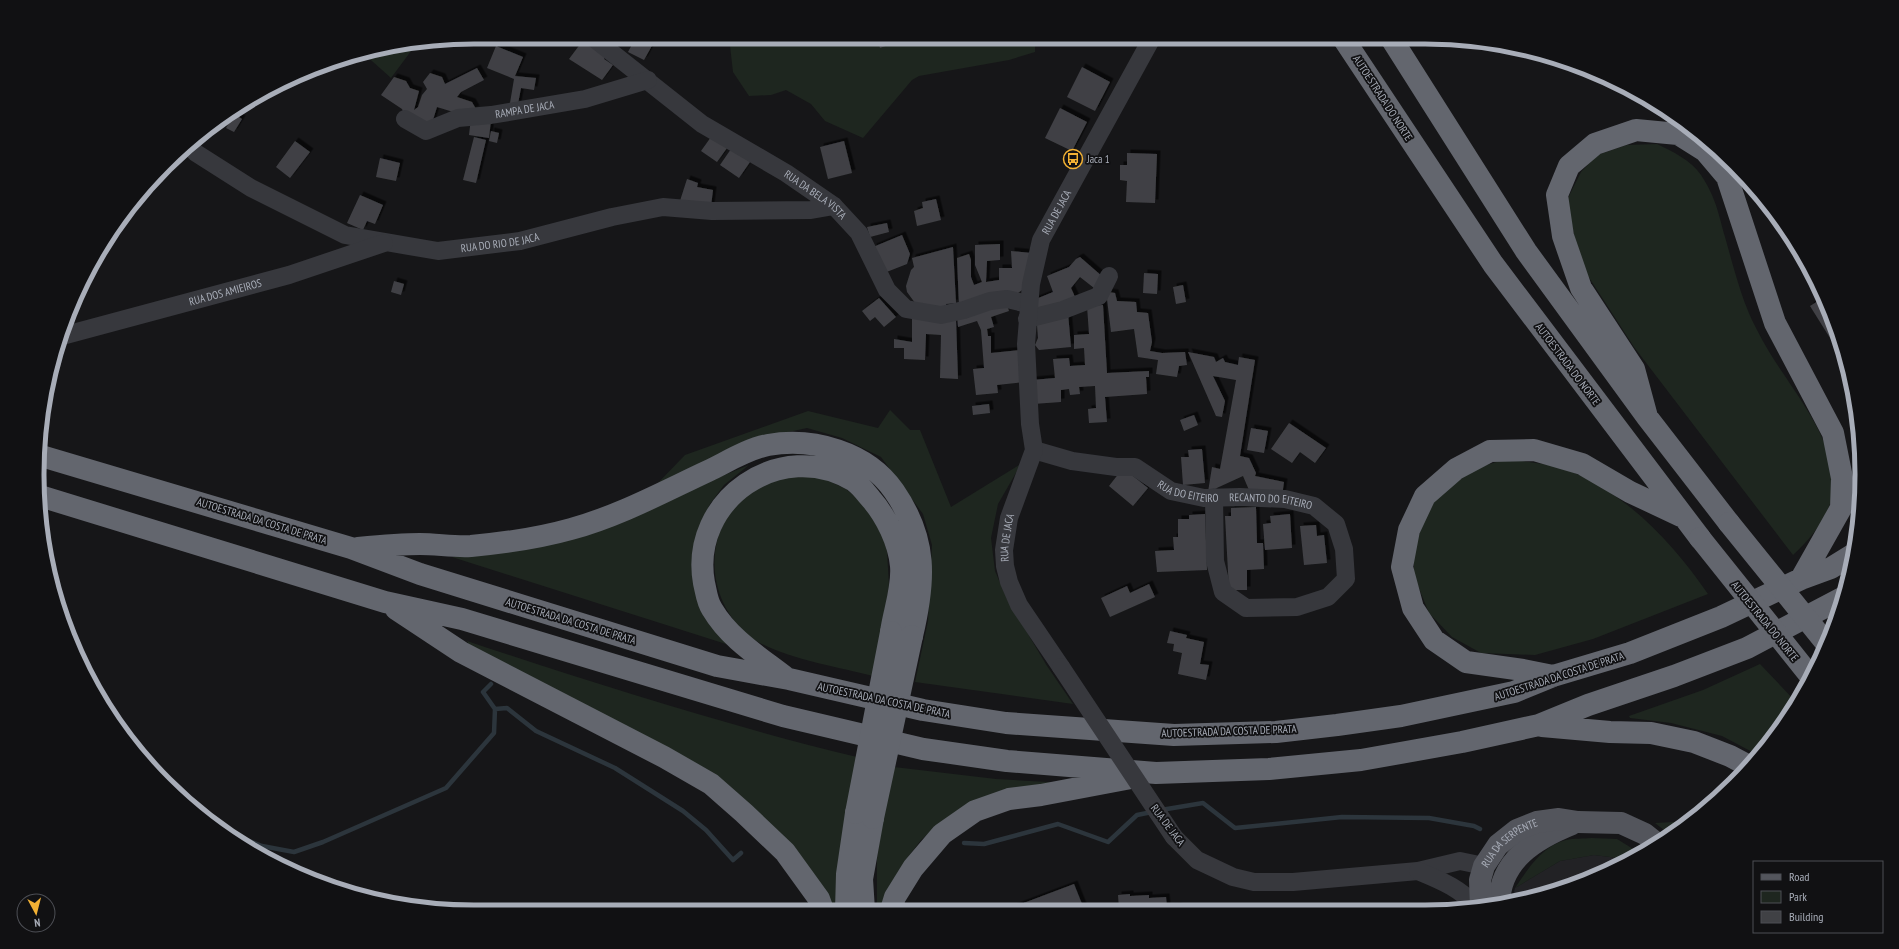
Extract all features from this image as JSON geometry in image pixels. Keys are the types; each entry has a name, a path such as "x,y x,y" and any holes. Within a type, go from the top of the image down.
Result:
{"highway":[{"name":"AUTOESTRADA DO NORTE","path":"1347,44 1493,264 1684,518 1807,672"},
{"path":"1395,44 1526,251 1647,417 1728,523 1822,638"},
{"path":"1647,417 1634,369 1581,288 1563,236 1557,195 1569,166 1584,153 1595,144 1636,130 1678,134 1705,151 1727,177 1775,323 1832,433 1842,478 1841,508 1801,579"},
{"path":"351,548 419,544 470,546 522,539 571,529 615,515 739,456 766,446 794,442 822,445 848,455 870,466 887,480 905,506 918,540 922,573 920,603 912,636 864,816 846,874 846,905"},
{"path":"1553,676 1466,662 1434,640 1413,608 1402,567 1409,530 1425,496 1456,469 1490,450 1534,450 1582,464 1630,492 1684,518"},
{"name":"AUTOESTRADA DA COSTA DE PRATA","path":"45,457 351,548 420,574 717,666 789,679 923,710 1006,723 1174,735 1276,732 1401,716 1514,692 1553,676 1630,653 1721,617 1801,579 1831,568 1847,559"},
{"path":"789,679 728,632 711,608 701,568 703,550 710,528 725,503 744,485 765,472 788,466 815,466 835,472 856,482 882,511 897,548 901,566 900,584 891,632 864,816 862,879 864,905"},
{"path":"45,497 385,602 462,619 783,716 923,749 1007,761 1156,773 1268,769 1361,760 1462,742 1539,725 1588,705 1674,676 1747,648 1835,602"},
{"path":"385,602 461,652 664,757 711,784 785,852 821,905"},
{"path":"1539,725 1610,732 1651,733 1694,742 1730,756 1743,763"},
{"path":"893,905 895,897 913,868 942,834 975,812 1009,799 1041,795 1156,773"}],"main road":[{"name":"RUA DA SERPENTE","path":"1481,901 1480,880 1484,866 1498,844 1517,830 1544,821 1559,819 1578,822 1621,823 1645,834 1652,840"},
{"name":"RUA DA SERPENTE","path":"1500,895 1517,858 1528,847 1547,834 1578,822"},
{"name":"RUA DE JACA","path":"1484,866 1517,858"},
{"path":"1484,866 1500,895"}],"street":[{"name":"RUA DA BELA VISTA","path":"601,44 702,124 786,172 834,206 859,233 887,290 906,309 941,315 964,310 990,301 1006,299 1028,311"},
{"name":"RUA DE JACA","path":"1149,44 1041,240 1028,311 1026,344 1029,417 1034,450 1008,518 1004,550 1005,566 1009,582 1019,605 1174,838 1197,860 1233,877 1254,882 1293,882 1418,870 1460,862 1484,866"},
{"name":"RAMPA DE JACA","path":"405,119 426,130 458,118 491,115 585,99 648,80"},
{"name":"RUA DO RIO DE JACA","path":"193,150 251,188 345,235 438,251 520,241 612,217 663,207 712,211 811,210 834,206"},
{"name":"RUA DOS AMIEIROS","path":"68,334 288,275 386,242"},
{"path":"1028,311 1063,310 1099,296 1110,276"},
{"name":"RUA DO EITEIRO","path":"1034,450 1072,461 1116,467 1135,467 1171,491 1204,498 1214,497 1215,561 1224,592 1246,608 1297,607 1328,597 1346,579"},
{"name":"RECANTO DO EITEIRO","path":"1214,497 1285,499 1314,506 1336,524 1344,549 1346,579"},
{"name":"RUA DE JACA","path":"1418,870 1450,884 1472,902"}],"shaded area":[{"path":"1594,855 1620,858 1563,882 1513,896 1515,888 1560,861"}],"green space":[{"path":"730,44 1035,44 1035,52 1009,60 919,76 912,80 863,138 825,121 811,104 786,90 771,95 749,96 733,72"},
{"path":"413,49 391,78 368,58"},
{"path":"1657,144 1687,161 1697,170 1706,183 1716,205 1746,307 1776,363 1810,415 1828,452 1833,471 1834,483 1833,495 1829,507 1824,518 1810,538 1793,555 1634,347 1588,276 1576,245 1567,200 1581,172 1597,155 1627,145"},
{"path":"890,410 910,430 920,430 951,507 1021,464 998,504 991,538 995,571 1007,599 1047,666 1073,704 915,682 928,621 932,545 923,514 881,457 842,438 807,428 756,439 657,484 685,455 808,411 878,428"},
{"path":"1506,459 1542,464 1569,471 1597,485 1616,497 1651,525 1681,558 1708,594 1593,639 1535,655 1481,653 1452,637 1429,613 1414,576 1414,548 1431,502 1474,469"},
{"path":"749,465 724,485 710,504 701,523 726,644 452,557 722,476"},
{"path":"801,473 825,479 846,489 869,508 881,526 887,551 889,586 873,676 791,656 761,643 749,636 735,622 725,606 718,589 715,570 715,552 719,534 727,517 749,490 766,483"},
{"path":"467,641 564,673 710,718 857,757 842,905 825,905 782,834 469,645"},
{"path":"1760,664 1792,698 1766,737 1753,752 1722,736 1671,723 1630,718 1629,716 1703,690"},
{"path":"894,767 996,779 1066,783 935,828 921,840 908,857 887,905 877,905 877,859 881,829"},
{"path":"1679,822 1665,831 1655,823"},
{"path":"1572,839 1617,839 1635,850 1620,858 1594,855 1560,861 1515,888 1536,859 1557,843"}],"building":[{"path":"580,44 591,44 606,55 604,59 613,65 602,80 569,59"},
{"path":"632,44 653,44 644,60 628,52"},
{"path":"879,44 891,44 880,48"},
{"path":"496,46 523,57 515,76 536,78 534,90 521,88 518,104 510,103 514,79 487,68"},
{"path":"1082,67 1110,82 1095,111 1067,97"},
{"path":"477,68 484,80 461,92 457,97 472,102 476,109 463,115 437,107 432,123 406,118 402,109 381,95 394,77 406,81 410,88 419,91 414,110 418,107 422,95 427,89 423,82 430,73 442,77 445,84"},
{"path":"1060,108 1087,122 1072,151 1045,138"},
{"path":"237,116 242,119 234,132 226,128 230,120"},
{"path":"471,118 491,120 489,138 469,135"},
{"path":"491,131 499,133 497,143 489,141"},
{"path":"474,137 486,140 476,183 463,180"},
{"path":"711,137 727,148 717,162 701,151"},
{"path":"295,141 310,152 290,178 276,167"},
{"path":"844,141 852,173 828,179 820,147"},
{"path":"731,149 750,162 739,178 720,165"},
{"path":"1127,153 1157,154 1155,203 1126,202 1127,181 1120,180 1120,165 1127,165"},
{"path":"380,158 400,163 396,181 376,177"},
{"path":"687,179 698,183 697,187 713,190 711,206 679,204"},
{"path":"360,195 383,205 375,224 367,221 363,230 347,223"},
{"path":"936,199 941,220 917,226 914,211 923,208 922,202"},
{"path":"887,223 889,232 870,237 867,227"},
{"path":"902,235 910,254 907,264 884,273 873,247"},
{"path":"1000,244 1000,260 987,261 986,282 999,280 999,268 1012,268 1011,251 1032,253 1025,288 1018,293 959,306 957,258 969,254 971,260 971,277 974,285 982,282 975,265 975,245"},
{"path":"953,247 956,303 946,304 947,309 918,307 907,292 906,286 911,270 914,267 912,258"},
{"path":"1080,257 1103,277 1094,288 1080,277 1071,288 1076,299 1038,315 1031,301 1053,292 1047,276 1069,267 1076,259"},
{"path":"1144,273 1158,274 1157,294 1143,293"},
{"path":"394,281 404,284 401,295 391,292"},
{"path":"1183,285 1186,302 1176,304 1173,287"},
{"path":"1108,292 1115,293 1117,301 1136,302 1137,312 1148,313 1152,342 1150,351 1162,353 1185,352 1187,365 1179,366 1177,377 1156,374 1158,360 1138,357 1134,329 1111,332 1107,299"},
{"path":"879,298 896,317 884,327 875,317 870,321 862,311"},
{"path":"1818,301 1835,346 1810,306"},
{"path":"1007,305 1009,311 991,317 994,327 987,329 988,336 991,336 991,353 1020,350 1024,382 997,385 998,393 976,395 973,369 984,368 981,330 977,321 958,327 957,314"},
{"path":"1103,305 1107,373 1149,371 1149,377 1146,377 1147,394 1105,397 1107,422 1089,423 1088,409 1096,408 1095,386 1079,387 1080,394 1070,395 1069,389 1061,390 1061,402 1033,404 1032,380 1055,378 1053,359 1069,358 1070,366 1085,365 1084,348 1074,349 1074,335 1089,334 1087,306"},
{"path":"1068,313 1071,347 1039,350 1035,345 1038,338 1037,325"},
{"path":"912,316 956,319 958,379 940,378 941,335 926,334 925,360 904,359 904,348 894,348 894,339 912,342"},
{"path":"1188,352 1214,357 1216,362 1223,358 1225,362 1238,365 1239,357 1255,360 1240,456 1249,458 1256,473 1255,476 1284,482 1282,496 1249,490 1243,476 1208,492 1212,467 1220,469 1236,380 1213,376 1225,401 1222,417 1216,416"},
{"path":"989,404 990,413 973,415 972,406"},
{"path":"1194,415 1198,425 1184,431 1180,420"},
{"path":"1289,423 1326,448 1315,463 1300,452 1292,463 1271,449"},
{"path":"1251,428 1268,431 1264,453 1247,450"},
{"path":"1202,449 1205,483 1183,485 1181,457 1189,457 1188,450"},
{"path":"1123,468 1148,488 1133,506 1109,486"},
{"path":"1256,507 1257,543 1263,543 1264,569 1247,570 1247,590 1229,590 1225,516 1231,516 1231,508"},
{"path":"1205,514 1207,570 1157,572 1155,551 1174,550 1173,537 1178,537 1178,519 1189,519 1189,515"},
{"path":"1290,514 1292,548 1265,550 1263,524 1271,523 1270,516"},
{"path":"1316,525 1317,536 1324,535 1327,563 1304,565 1300,526"},
{"path":"1149,584 1155,597 1110,617 1101,598 1127,586 1130,593"},
{"path":"1170,631 1187,635 1186,638 1204,642 1200,664 1209,665 1206,680 1178,674 1182,653 1173,651 1174,644 1167,643"},
{"path":"1074,884 1082,905 1019,905"},
{"path":"1118,895 1149,895 1149,898 1166,897 1167,905 1119,905"}],"waterway":[{"path":"250,841 262,846 294,852 323,842 446,788 494,733 495,709 483,692 491,684"},
{"path":"495,709 507,708 536,731 615,768 683,811 706,830 733,860 741,853"},
{"path":"1161,810 1203,803 1235,828 1342,817 1429,818 1474,826 1480,829"},
{"path":"964,843 984,844 1058,824 1108,842 1137,815 1152,812"}],"place":[{"name":"Jaca 1","path":"1073,159"}]}
